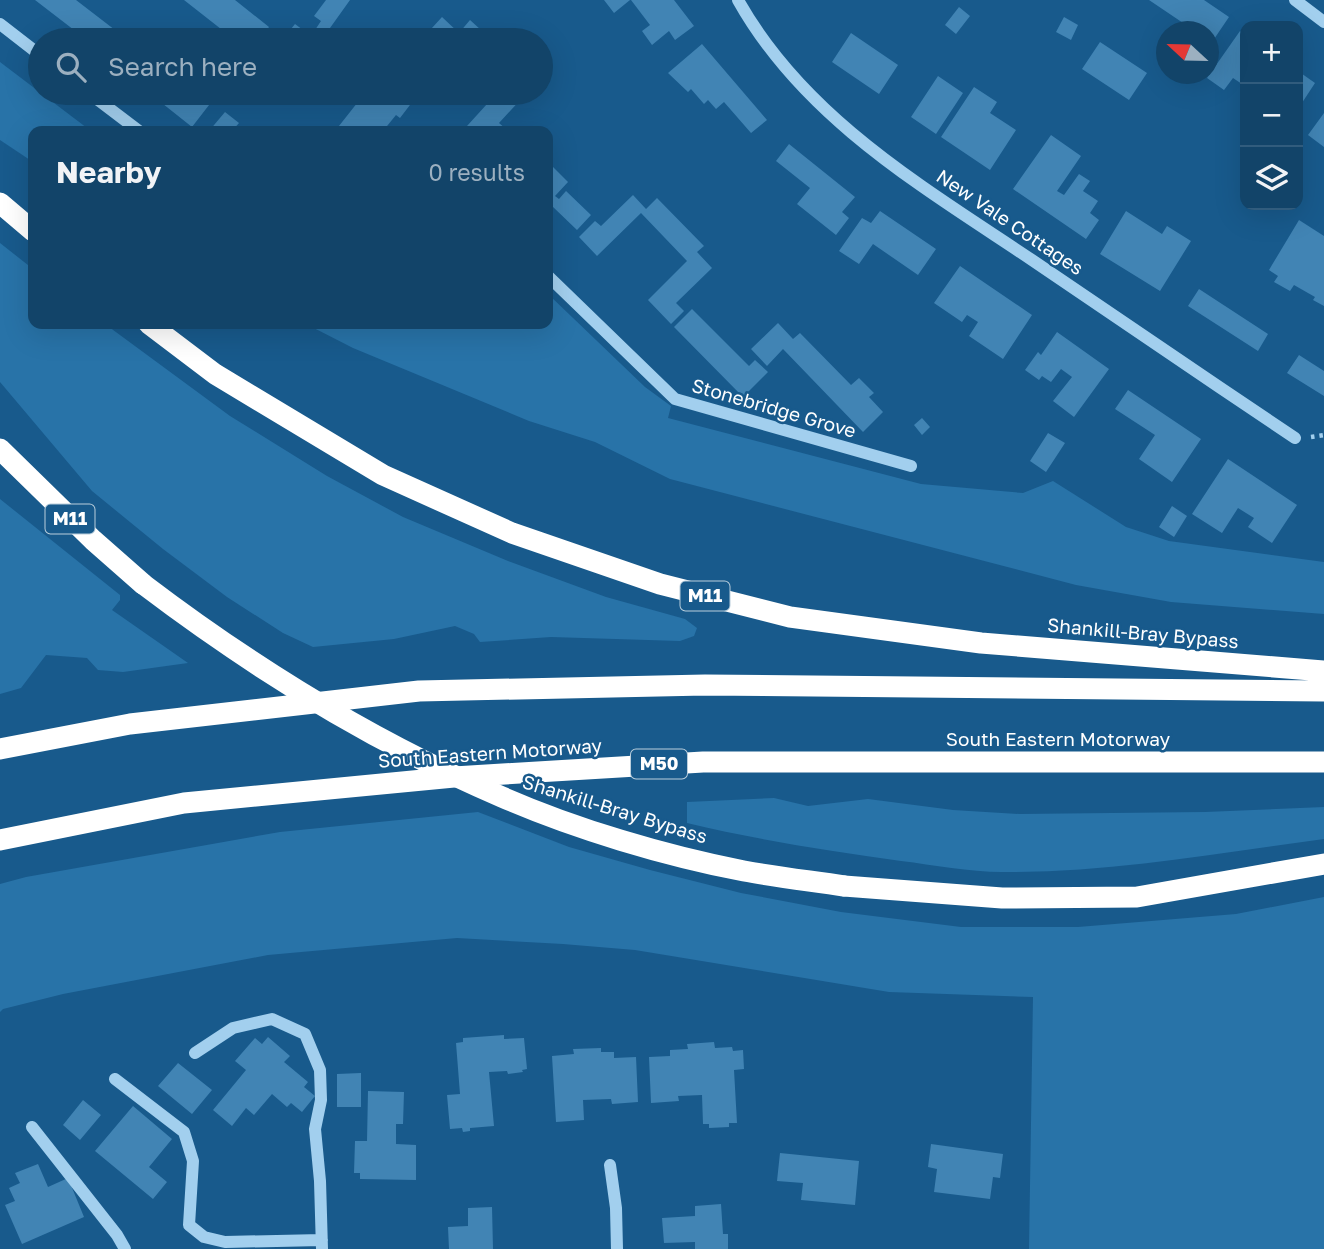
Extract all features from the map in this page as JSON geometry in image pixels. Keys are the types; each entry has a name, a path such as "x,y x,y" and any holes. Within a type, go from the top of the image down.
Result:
{"highway":[{"path":"0,203 28,227"},
{"name":"Shankill-Bray Bypass","path":"156,329 215,374 383,475 512,533 660,584 790,617 967,641 1324,671"},
{"name":"Shankill-Bray Bypass","path":"0,449 93,540 143,584 210,635 327,710 503,797 645,846 743,871 844,886 1002,898 1137,897 1324,864"},
{"path":"0,749 130,724 419,691 705,685 1324,691"},
{"name":"South Eastern Motorway","path":"0,840 184,803 454,777 703,762 1324,762"}],"street":[{"name":"New Vale Cottages","path":"738,0 752,24 797,82 845,129 970,218 1295,438"},
{"path":"1295,0 1324,22"},
{"path":"0,24 28,46"},
{"path":"105,105 132,126"},
{"name":"Stonebridge Grove","path":"553,281 675,399 911,466"},
{"path":"114,1079 184,1132 194,1161 189,1225 204,1237 225,1242 322,1245 315,1129 321,1100 320,1070 305,1034 272,1019 233,1028 195,1053"},
{"path":"32,1127 117,1235 125,1249"},
{"path":"610,1166 616,1208 617,1249"}],"shaded area":[{"path":"0,62 28,83 28,105 57,105 84,126 28,126 28,159 0,140"},
{"path":"0,243 28,265 28,329 112,329 230,416 327,476 403,517 508,561 606,597 685,619 697,628 694,636 680,641 551,637 480,642 474,634 455,626 394,639 313,647 283,633 227,597 92,491 0,382"},
{"path":"553,299 645,387 671,406 668,418 921,484 1023,493 1053,481 1126,527 1169,541 1324,562 1324,614 1171,602 1076,585 670,479 595,442 529,421 353,348 316,329 553,329"},
{"path":"0,499 120,595 120,600 112,610 188,663 123,672 98,670 87,658 46,655 21,688 0,694"},
{"path":"774,798 808,806 868,799 953,810 1020,814 1205,812 1324,807 1324,839 1123,866 990,872 820,849 687,823 687,802"},
{"path":"478,812 569,847 741,893 841,912 961,927 1078,927 1236,914 1324,897 1324,1249 1029,1249 1033,997 889,992 635,950 457,938 268,955 63,994 0,1012 0,884 26,877 280,832"}],"building":[{"path":"35,0 76,0 112,28 71,28"},
{"path":"184,0 235,0 269,27 268,28 220,28"},
{"path":"326,0 350,0 330,28 316,28 321,21 314,16"},
{"path":"604,0 630,0 614,13"},
{"path":"631,0 674,0 694,26 675,40 669,31 652,45 642,31 650,25"},
{"path":"1149,0 1204,0 1229,17 1219,32 1219,21 1180,21"},
{"path":"959,7 970,16 956,34 945,25"},
{"path":"442,17 454,28 432,28"},
{"path":"1064,17 1078,25 1071,40 1056,32"},
{"path":"470,20 479,28 463,28"},
{"path":"1240,31 1240,83 1233,78 1224,90 1216,84 1219,84 1219,61"},
{"path":"851,33 898,65 879,94 832,62"},
{"path":"1100,42 1147,73 1129,100 1082,69"},
{"path":"702,44 767,120 751,133 724,102 716,109 708,100 704,104 691,89 688,92 668,73"},
{"path":"1303,75 1315,83 1303,101"},
{"path":"938,76 963,93 936,134 911,117"},
{"path":"974,87 997,102 990,113 1016,130 990,170 941,137"},
{"path":"164,105 209,105 191,126"},
{"path":"356,105 410,105 400,118 396,115 387,126 339,126"},
{"path":"486,105 516,105 499,123 502,126 467,126"},
{"path":"225,112 239,123 236,126 213,126"},
{"path":"1324,113 1324,147 1308,135"},
{"path":"1051,135 1081,156 1057,191 1064,195 1079,174 1090,181 1083,191 1098,201 1090,213 1099,220 1086,239 1013,189"},
{"path":"789,144 855,197 842,212 849,218 836,235 797,204 810,188 776,161"},
{"path":"553,167 568,182 555,196 559,199 566,191 591,215 577,230 553,207"},
{"path":"633,195 646,209 657,198 704,246 697,252 712,268 676,303 684,311 671,324 648,300 687,261 641,213 597,256 579,237 595,221 601,226"},
{"path":"880,211 936,249 918,275 873,244 859,264 839,251 862,218 871,223"},
{"path":"1126,211 1162,234 1167,226 1191,241 1160,291 1100,254"},
{"path":"1299,220 1324,236 1324,306 1313,300 1315,297 1294,285 1290,291 1274,282 1278,276 1269,270"},
{"path":"960,266 1032,315 1003,359 969,336 978,322 967,315 962,322 934,303"},
{"path":"1199,289 1268,334 1258,351 1188,306"},
{"path":"692,309 749,366 755,360 768,372 743,397 674,327"},
{"path":"778,323 793,339 800,333 851,385 859,378 874,393 869,397 883,412 863,432 783,349 767,366 751,349"},
{"path":"1057,332 1109,369 1074,417 1053,401 1072,377 1061,369 1051,382 1042,376 1039,380 1025,370 1038,352 1041,355"},
{"path":"1299,355 1324,371 1324,396 1287,373"},
{"path":"1128,390 1201,439 1172,482 1139,459 1155,435 1115,409"},
{"path":"922,418 930,427 922,435 914,425"},
{"path":"1048,433 1065,443 1046,472 1030,461"},
{"path":"1228,459 1297,505 1272,543 1248,527 1254,518 1238,508 1222,533 1192,514"},
{"path":"1172,506 1187,516 1174,537 1159,527"},
{"path":"504,1035 504,1039 524,1038 527,1069 508,1074 507,1071 489,1072 494,1126 470,1128 470,1131 463,1132 462,1128 450,1129 447,1095 460,1094 456,1043 463,1042 463,1038"},
{"path":"268,1037 290,1056 284,1062 308,1082 304,1087 315,1096 302,1112 291,1103 287,1107 272,1094 254,1115 246,1108 232,1126 213,1110 246,1070 235,1061 255,1038 262,1044"},
{"path":"714,1042 715,1048 732,1047 733,1051 743,1050 744,1069 734,1070 737,1123 729,1123 729,1127 709,1128 709,1124 703,1124 702,1095 678,1096 679,1101 651,1103 649,1057 670,1056 670,1050 688,1049 687,1044"},
{"path":"601,1048 601,1052 614,1052 614,1058 636,1057 638,1102 612,1104 611,1099 583,1100 584,1120 556,1122 552,1056 574,1054 573,1049"},
{"path":"178,1063 212,1090 192,1114 158,1086"},
{"path":"361,1073 361,1107 337,1107 337,1074"},
{"path":"368,1091 404,1092 403,1124 396,1124 396,1144 416,1145 416,1180 360,1179 360,1173 354,1173 355,1141 367,1141"},
{"path":"83,1100 101,1115 80,1140 63,1125"},
{"path":"133,1106 172,1139 149,1167 167,1182 153,1199 95,1151"},
{"path":"931,1144 1003,1154 1000,1178 993,1177 990,1199 934,1192 937,1169 928,1167"},
{"path":"780,1153 859,1161 855,1205 801,1200 803,1183 777,1181"},
{"path":"38,1164 48,1187 68,1178 84,1217 22,1244 5,1205 15,1201 9,1188 20,1183 15,1173"},
{"path":"721,1204 723,1234 728,1234 728,1249 695,1249 695,1242 664,1243 662,1218 695,1216 695,1206"},
{"path":"492,1207 493,1249 449,1249 448,1227 468,1226 468,1208"}]}
